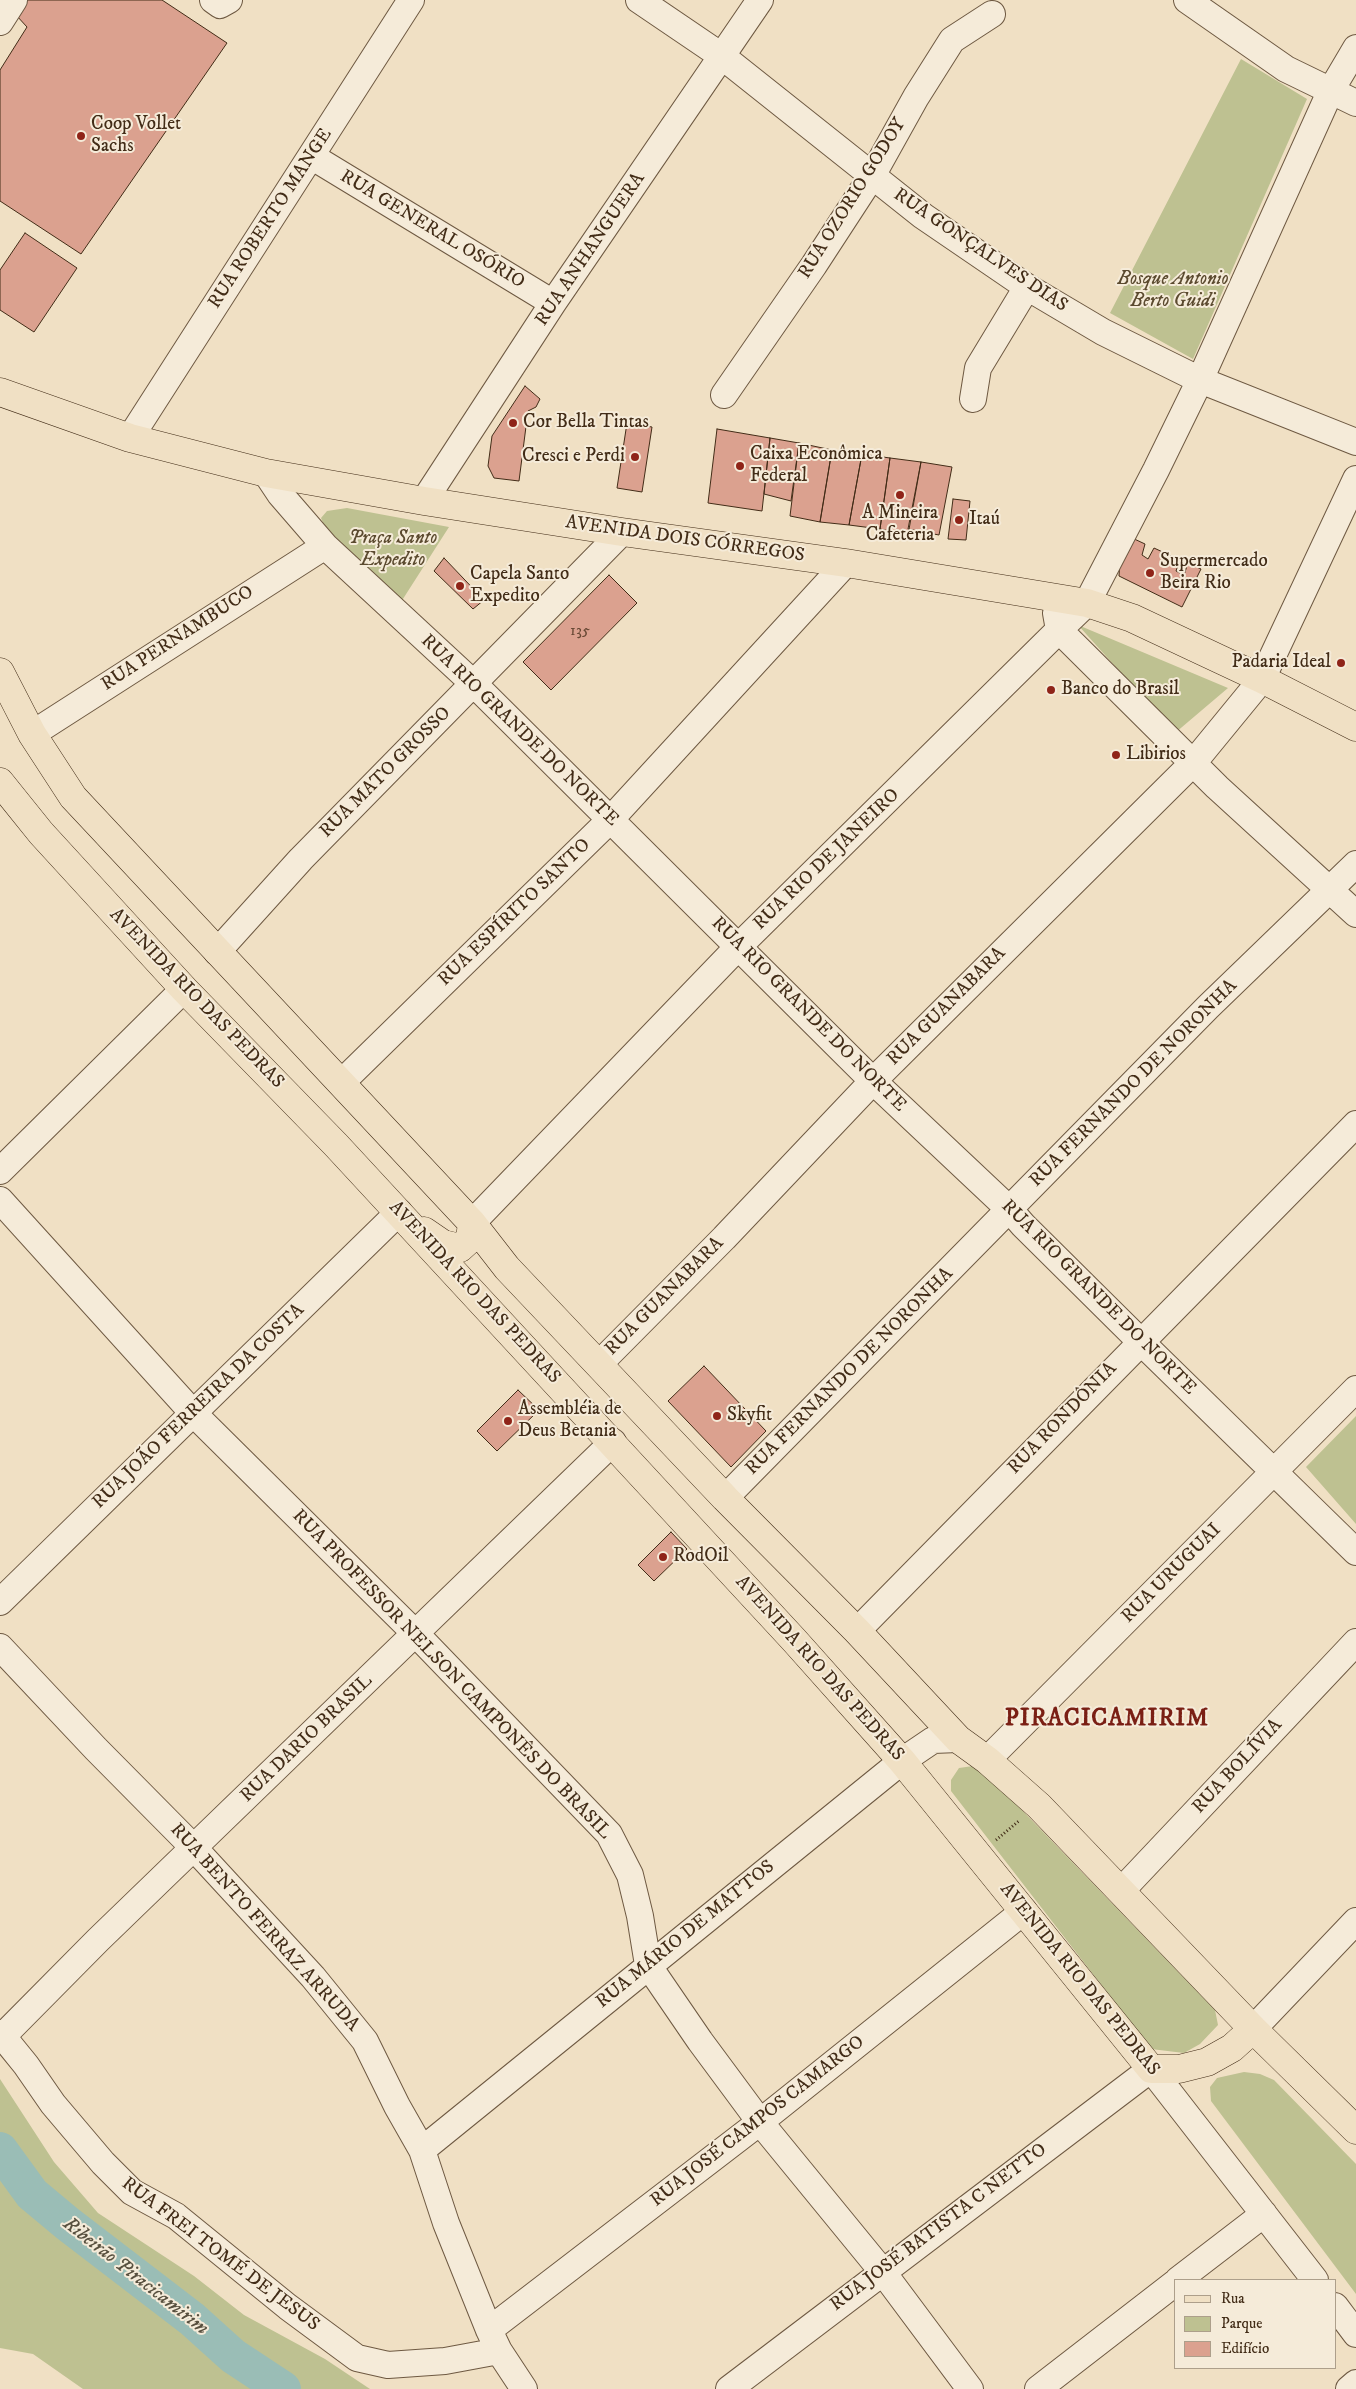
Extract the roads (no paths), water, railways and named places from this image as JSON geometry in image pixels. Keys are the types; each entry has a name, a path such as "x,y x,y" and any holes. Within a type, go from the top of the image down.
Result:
{"main road":[{"name":"AVENIDA DOIS CÓRREGOS","path":"2,390 130,438 266,473 424,501 622,532 846,563 1087,603 1132,618 1262,679 1356,727"},
{"path":"0,672 32,734 73,797 472,1223 508,1268 600,1363 725,1498 857,1631 958,1740 987,1760 1039,1806 1253,2029 1356,2130"},
{"name":"AVENIDA RIO DAS PEDRAS","path":"0,782 41,833 184,989 399,1212 613,1442 902,1761 1151,2069"},
{"path":"399,1212 443,1244 452,1248 460,1248 470,1240 472,1223"},
{"path":"1151,2069 1180,2069 1207,2062 1232,2048 1253,2029"}],"street":[{"path":"0,22 14,0"},
{"path":"213,0 220,5 229,0"},
{"name":"RUA ROBERTO MANGE","path":"130,438 411,0"},
{"name":"RUA GONÇALVES DIAS","path":"639,0 723,57 923,216 1027,287 1103,332 1200,380 1356,442"},
{"name":"RUA ANHANGUERA","path":"424,501 553,303 723,57 760,0"},
{"path":"1187,0 1286,69 1356,103"},
{"name":"RUA OZORIO GODOY","path":"724,395 872,176 916,97 952,40 992,14"},
{"name":"RUA RIO DE JANEIRO","path":"472,1223 738,947 1087,603 1200,380 1330,92 1356,48"},
{"name":"RUA GENERAL OSÓRIO","path":"311,156 553,303"},
{"path":"973,399 978,368 1027,287"},
{"name":"RUA RIO GRANDE DO NORTE","path":"266,473 280,494 325,546 474,684 873,1081 1010,1210 1022,1225 1273,1473 1356,1552"},
{"name":"RUA GUANABARA","path":"600,1363 724,1238 873,1081 1194,762 1262,679 1356,479"},
{"name":"RUA MATO GROSSO","path":"217,952 301,859 622,532"},
{"name":"RUA PERNAMBUCO","path":"32,734 325,546"},
{"name":"RUA ESPÍRITO SANTO","path":"341,1083 610,820 846,563"},
{"path":"1055,598 1059,630 1194,762 1217,787 1356,914"},
{"name":"RUA FERNANDO DE NORONHA","path":"725,1498 1208,1007 1356,864"},
{"path":"0,1171 184,989"},
{"name":"RUA RONDÔNIA","path":"857,1631 1140,1341 1356,1124"},
{"name":"RUA PROFESSOR NELSON CAMPONÊS DO BRASIL","path":"0,1200 193,1413 416,1634 609,1834 630,1875 640,1916 648,1965 700,2041 760,2122 882,2271 970,2389"},
{"name":"RUA JOÃO FERREIRA DA COSTA","path":"0,1602 399,1212"},
{"name":"RUA URUGUAI","path":"987,1760 1356,1389"},
{"name":"RUA DARIO BRASIL","path":"1,2035 613,1442"},
{"name":"RUA BOLÍVIA","path":"1120,1891 1356,1642"},
{"name":"RUA BENTO FERRAZ ARRUDA","path":"0,1648 195,1849 313,1977 365,2041 397,2106 422,2150 446,2223 494,2340 524,2389"},
{"name":"RUA MÁRIO DE MATTOS","path":"422,2150 902,1761 933,1740 958,1740"},
{"name":"RUA JOSÉ CAMPOS CAMARGO","path":"494,2340 760,2122 1024,1911"},
{"path":"1253,2029 1356,1921"},
{"name":"RUA FREI TOMÉ DE JESUS","path":"1,2035 103,2163 132,2192 176,2216 288,2307 356,2358 388,2365 445,2362 494,2340"},
{"name":"AVENIDA RIO DAS PEDRAS","path":"1151,2069 1314,2279"},
{"name":"RUA JOSÉ BATISTA C NETTO","path":"729,2389 882,2271 1151,2069"},
{"path":"1179,2279 1264,2214"},
{"path":"1038,2389 1174,2284"},
{"path":"1336,2307 1356,2334"},
{"path":"1349,2389 1356,2383"}],"waterway":[{"name":"Ribeirão Piracicamirim","path":"0,2150 32,2194 192,2319 233,2356 283,2389"}],"place":[{"name":"Coop Vollet Sachs","path":"81,136"},
{"name":"Cor Bella Tintas","path":"513,423"},
{"name":"Cresci e Perdi","path":"635,457"},
{"name":"Caixa Econômica Federal","path":"740,466"},
{"name":"A Mineira Cafeteria","path":"900,495"},
{"name":"Itaú","path":"959,520"},
{"name":"Supermercado Beira Rio","path":"1150,573"},
{"name":"Capela Santo Expedito","path":"460,586"},
{"name":"Padaria Ideal","path":"1341,663"},
{"name":"Banco do Brasil","path":"1051,690"},
{"name":"Libirios","path":"1116,755"},
{"name":"Skyfit","path":"717,1416"},
{"name":"Assembléia de Deus Betania","path":"508,1421"},
{"name":"RodOil","path":"663,1557"}],"district":[{"name":"PIRACICAMIRIM","path":"1107,1720"}],"park label":[{"name":"Bosque Antonio Berto Guidi","path":"1173,291"},
{"name":"Praça Santo Expedito","path":"393,550"}]}
